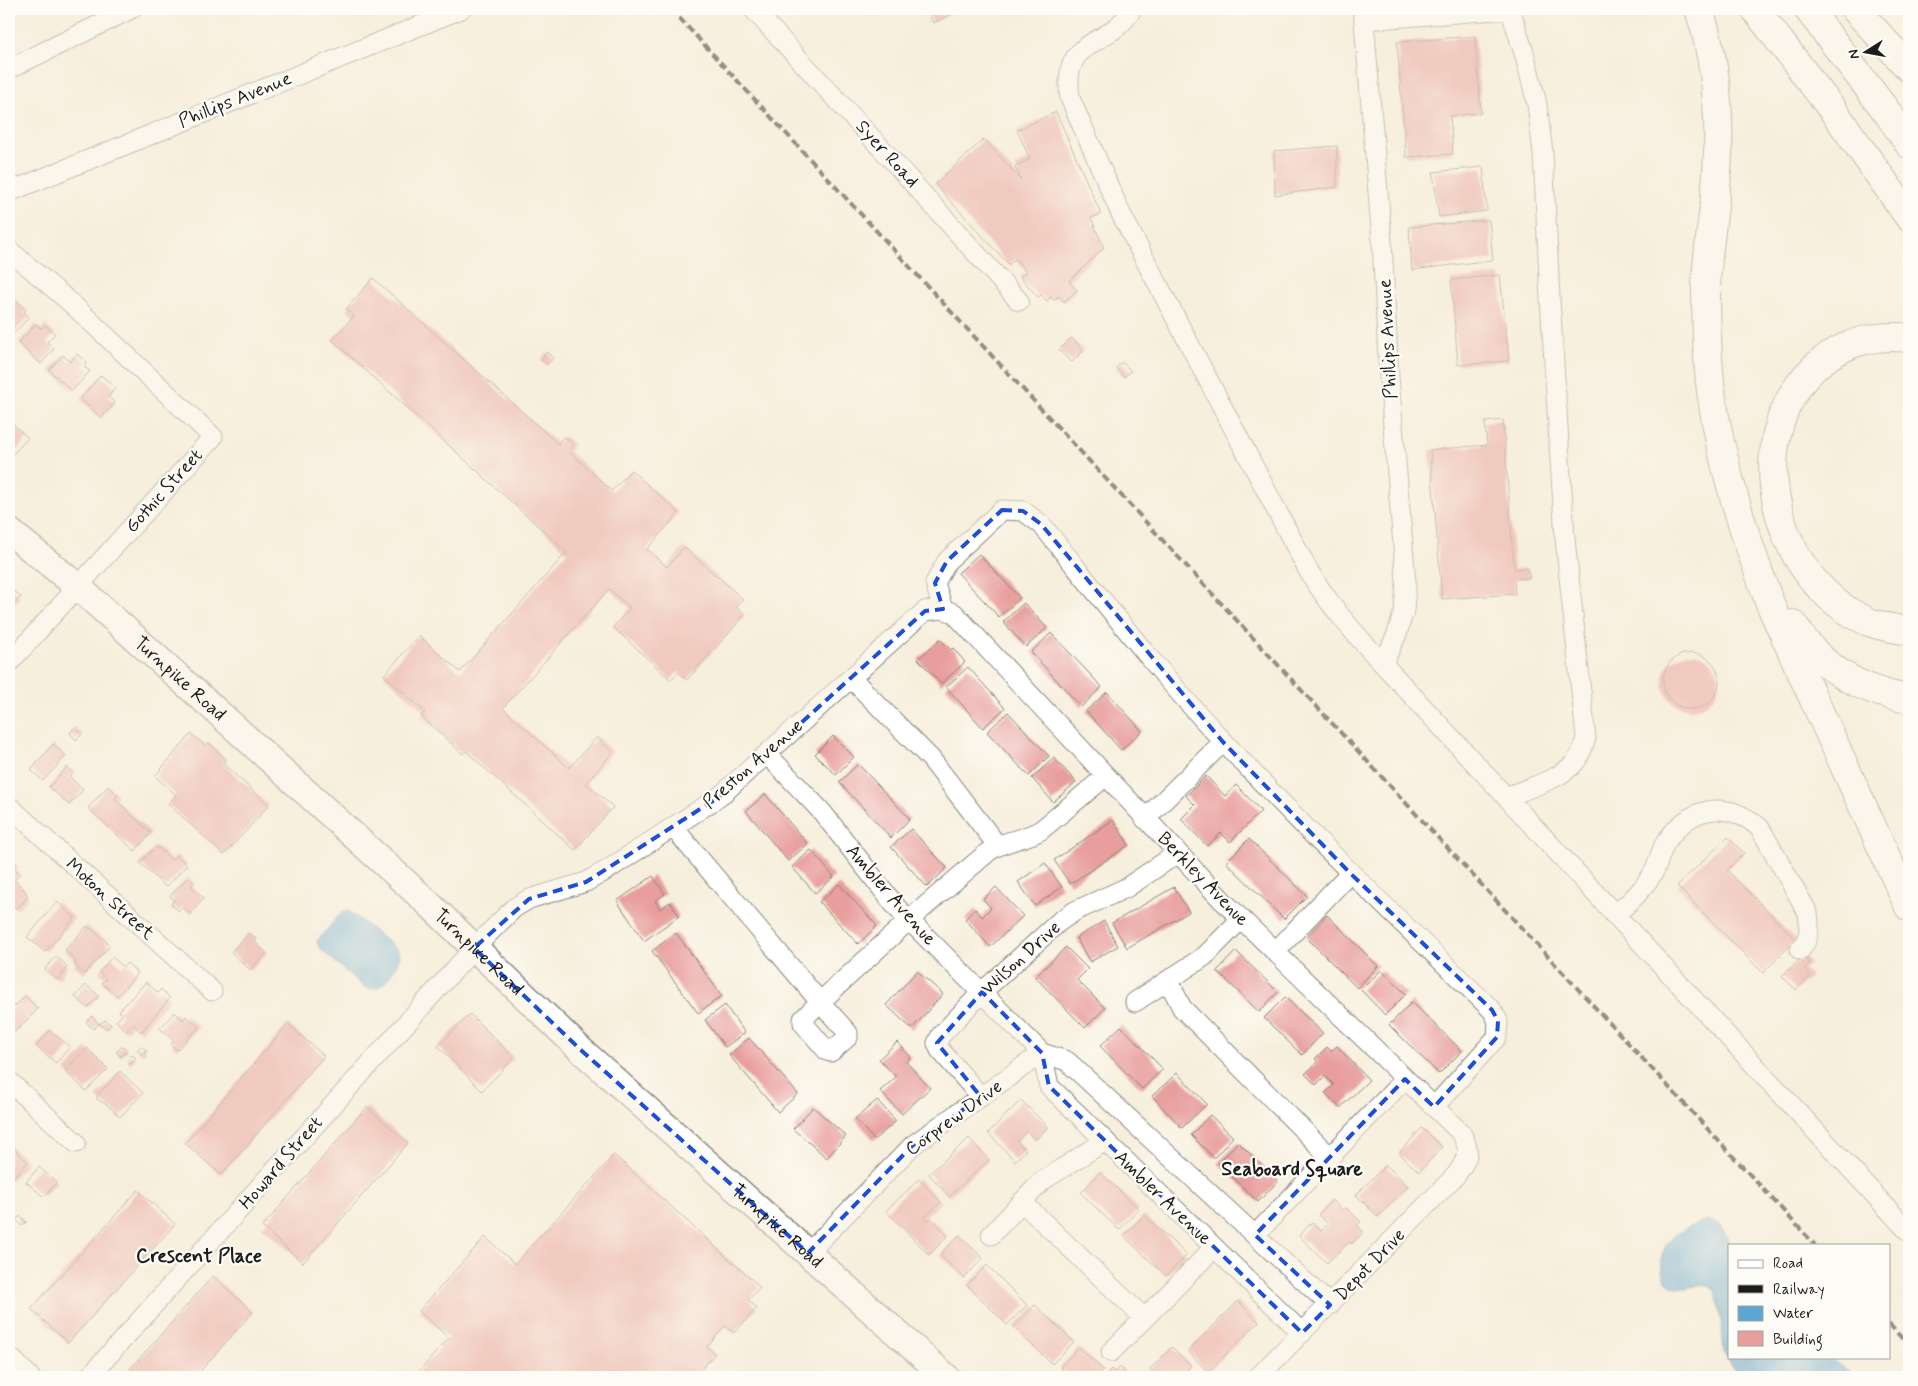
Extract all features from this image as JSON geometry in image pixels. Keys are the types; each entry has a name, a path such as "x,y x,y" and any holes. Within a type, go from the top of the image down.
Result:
{"highway":[{"path":"1700,9 1715,77 1719,120 1717,173 1706,284 1707,338 1711,391 1732,493 1771,606 1909,907"},
{"path":"1755,9 1835,113 1909,217"},
{"path":"1808,9 1887,112 1909,144"},
{"path":"1856,9 1909,68"},
{"path":"1909,338 1881,337 1859,341 1839,349 1810,372 1797,387 1785,408 1777,431 1773,454 1773,480 1777,506 1786,534 1804,568 1821,588 1841,605 1868,621 1886,627 1909,631"},
{"path":"1753,558 1800,635 1814,654 1837,672 1865,687 1890,695 1909,698"}],"main road":[{"name":"Turnpike Road","path":"9,531 78,586 428,903 582,1051 946,1377"}],"street":[{"path":"9,69 131,9"},
{"name":"Phillips Avenue","path":"9,192 461,9"},
{"name":"Syer Road","path":"753,9 884,150 1019,301"},
{"path":"1132,9 1119,26 1083,48 1076,55 1070,69 1068,84 1070,98 1120,214 1323,595 1341,618 1383,664 1909,1232"},
{"path":"1364,15 1510,9 1525,56 1537,104 1544,153 1550,299 1565,538 1586,738 1582,751 1574,763 1563,772 1506,797"},
{"name":"Phillips Avenue","path":"1364,15 1382,241 1389,377 1406,582 1404,611 1397,634 1383,664"},
{"name":"Gothic Street","path":"9,250 72,304 213,436 9,663"},
{"path":"943,608 935,583 947,560 1002,510 1023,511 1041,524 1149,657 1224,742 1350,872 1492,1010 1498,1021 1497,1037 1434,1107"},
{"name":"Preston Avenue","path":"474,948 514,908 529,898 586,882 719,797 925,611 943,608"},
{"name":"Berkley Avenue","path":"943,608 954,613 1241,919 1461,1133 1468,1145"},
{"path":"851,678 931,759 997,845"},
{"path":"1145,818 1224,742"},
{"name":"Ambler Avenue","path":"766,754 822,812 897,908 1042,1053 1068,1060 1330,1305"},
{"path":"673,827 820,1002 909,920 997,845 1031,836 1042,830 1106,776"},
{"name":"Moton Street","path":"9,806 212,991"},
{"path":"1614,914 1641,891 1654,872 1665,844 1675,830 1688,819 1706,811 1719,809 1734,812 1748,818 1760,828 1808,913 1810,925 1808,937 1800,950"},
{"name":"Wilson Drive","path":"981,1097 940,1050 938,1043 941,1035 982,992 1060,921 1075,911 1126,888 1178,853"},
{"path":"1275,952 1350,872"},
{"path":"1135,1002 1205,956 1241,919"},
{"name":"Howard Street","path":"88,1377 474,948"},
{"path":"1168,980 1182,1008 1330,1157"},
{"name":"Ambler Avenue","path":"1042,1053 1049,1086 1302,1333"},
{"name":"Corprew Drive","path":"808,1253 913,1145 1042,1053"},
{"path":"1255,1235 1405,1079"},
{"path":"9,1081 76,1143"},
{"path":"991,1235 1042,1181 1105,1141"},
{"name":"Depot Drive","path":"1258,1377 1457,1174 1468,1158 1468,1145"},
{"path":"1022,1202 1144,1318"},
{"path":"1111,1352 1214,1248"},
{"path":"9,1356 30,1377"}],"highlighted area":[{"path":"1002,510 1023,511 1041,524 1223,742 1350,873 1492,1010 1498,1021 1497,1037 1434,1107 1405,1079 1255,1235 1330,1305 1302,1333 1049,1086 1042,1053 982,992 937,1043 981,1097 913,1145 808,1253 582,1051 474,948 529,899 586,882 719,797 925,611 943,609 935,583 947,561"}],"water":[{"path":"349,911 397,949 400,956 391,974 382,985 376,988 364,987 319,948 317,941 342,912"},
{"path":"1708,1220 1721,1225 1730,1244 1728,1244 1728,1358 1829,1358 1849,1371 1853,1377 1739,1377 1724,1354 1716,1290 1707,1286 1679,1288 1669,1283 1663,1275 1661,1264 1666,1246 1675,1235"}],"building":[{"path":"926,9 962,9 933,23"},
{"path":"1475,36 1481,113 1450,116 1453,154 1406,157 1397,42"},
{"path":"1056,112 1101,214 1091,218 1104,248 1069,281 1077,290 1064,302 1058,296 1054,300 1051,297 1047,301 1041,295 1038,297 1020,277 1026,272 1015,259 1009,265 935,184 984,139 1021,180 1015,166 1030,159 1017,130"},
{"path":"1337,146 1337,187 1275,195 1274,151"},
{"path":"1483,167 1487,211 1439,217 1433,172"},
{"path":"1489,220 1493,260 1412,270 1409,227"},
{"path":"1500,275 1509,361 1458,365 1451,280"},
{"path":"373,278 558,444 564,436 574,445 569,451 612,491 631,470 679,513 647,549 667,567 684,547 743,599 736,607 745,615 687,680 678,672 671,680 613,627 630,608 609,589 503,708 569,768 597,737 613,752 586,783 613,807 575,850 466,751 463,754 421,716 425,712 384,675 419,636 460,672 567,552 332,340 354,316 346,309"},
{"path":"16,300 26,310 24,312 29,317 11,336 9,334 9,308"},
{"path":"36,324 41,329 45,325 55,334 47,342 54,349 41,364 18,343"},
{"path":"1071,338 1084,350 1072,362 1059,350"},
{"path":"547,352 553,358 547,365 541,360"},
{"path":"77,354 87,363 84,367 90,371 72,391 49,370 63,355 70,362"},
{"path":"1122,362 1131,371 1124,377 1116,368"},
{"path":"101,375 115,388 108,397 115,403 101,418 80,399"},
{"path":"9,420 28,438 9,458"},
{"path":"1503,420 1514,569 1527,568 1530,578 1514,579 1515,594 1442,599 1430,450 1487,445 1485,422"},
{"path":"979,554 1020,598 999,617 958,573"},
{"path":"9,587 21,597 9,610"},
{"path":"1024,603 1047,628 1026,647 1003,622"},
{"path":"1051,633 1102,687 1081,707 1031,652"},
{"path":"940,639 951,650 953,648 965,662 941,684 918,659"},
{"path":"1691,653 1702,655 1711,661 1717,670 1719,681 1717,692 1711,701 1702,707 1691,709 1680,707 1671,701 1665,692 1663,681 1665,670 1671,661 1680,655"},
{"path":"968,667 1005,708 983,728 946,687"},
{"path":"1107,692 1142,731 1121,750 1086,711"},
{"path":"1008,712 1049,756 1029,776 987,732"},
{"path":"75,727 82,734 76,740 70,733"},
{"path":"191,734 206,746 209,743 226,759 223,764 269,805 224,855 168,804 176,795 155,776"},
{"path":"833,736 854,757 836,775 815,754"},
{"path":"53,744 66,756 43,781 31,770"},
{"path":"1054,758 1076,782 1053,802 1032,778"},
{"path":"858,764 910,819 891,838 839,782"},
{"path":"67,767 73,773 70,777 83,790 69,805 49,787"},
{"path":"1206,776 1225,796 1236,785 1261,811 1230,842 1221,833 1207,846 1181,819 1195,805 1186,796"},
{"path":"108,786 118,795 115,799 151,833 135,851 88,808"},
{"path":"765,794 808,844 788,861 746,811"},
{"path":"1113,820 1129,845 1070,884 1054,860"},
{"path":"911,829 947,868 927,887 891,847"},
{"path":"1728,837 1744,853 1727,870 1796,940 1763,973 1677,886"},
{"path":"1249,839 1307,896 1284,919 1226,862"},
{"path":"156,846 172,860 177,855 187,865 166,887 140,863"},
{"path":"811,850 834,877 815,893 792,867"},
{"path":"9,857 17,864 14,868 20,874 14,880 24,889 28,897 17,909 9,902"},
{"path":"1045,863 1062,887 1035,906 1018,882"},
{"path":"653,876 665,894 655,901 660,909 670,902 679,916 644,941 617,901"},
{"path":"188,877 194,883 191,886 204,898 190,914 182,907 179,911 171,904 174,900 170,896"},
{"path":"839,884 877,926 858,944 819,902"},
{"path":"996,887 1023,916 990,947 965,919 975,909 982,917 991,908 983,899"},
{"path":"1174,887 1189,912 1127,948 1112,923"},
{"path":"57,902 75,918 45,952 27,937"},
{"path":"1327,915 1378,966 1357,988 1306,937"},
{"path":"1104,921 1118,946 1090,962 1076,938"},
{"path":"87,926 105,940 109,947 84,974 74,965 76,962 65,950"},
{"path":"249,933 256,939 254,941 267,953 250,970 231,952"},
{"path":"676,933 722,996 698,1013 652,951"},
{"path":"1066,947 1088,969 1077,980 1105,1008 1085,1028 1035,977"},
{"path":"1236,951 1278,992 1259,1012 1217,971"},
{"path":"56,956 67,966 60,979 56,979 45,969"},
{"path":"1804,956 1810,963 1804,969 1811,976 1796,990 1782,976"},
{"path":"112,957 123,967 127,963 138,973 117,996 102,983 106,979 99,972"},
{"path":"1381,970 1406,994 1385,1015 1361,990"},
{"path":"917,971 943,994 912,1029 886,1005"},
{"path":"146,982 158,993 161,989 170,998 141,1032 133,1024 126,1031 116,1021 122,1015 119,1011"},
{"path":"86,985 99,996 88,1008 75,997"},
{"path":"25,996 38,1009 9,1038 9,1012"},
{"path":"1285,997 1323,1033 1302,1055 1264,1018"},
{"path":"1412,1002 1462,1051 1439,1074 1389,1025"},
{"path":"725,1005 745,1033 725,1047 705,1020"},
{"path":"175,1012 183,1020 186,1016 199,1027 177,1050 171,1044 174,1041 160,1028"},
{"path":"470,1014 514,1058 482,1091 438,1046"},
{"path":"92,1016 99,1024 93,1029 86,1022"},
{"path":"106,1020 111,1025 107,1029 99,1024"},
{"path":"288,1024 324,1056 221,1175 185,1143"},
{"path":"1121,1026 1163,1069 1142,1089 1100,1046"},
{"path":"50,1030 70,1047 56,1063 36,1046"},
{"path":"749,1038 798,1094 778,1112 729,1055"},
{"path":"897,1042 911,1057 906,1062 930,1088 902,1114 880,1091 896,1077 879,1059"},
{"path":"123,1046 127,1051 121,1057 116,1052"},
{"path":"141,1046 147,1051 143,1055 137,1050"},
{"path":"1337,1046 1369,1080 1340,1108 1325,1093 1334,1085 1325,1076 1316,1085 1305,1074 1318,1062 1315,1059 1327,1047 1331,1051"},
{"path":"87,1048 108,1069 86,1091 65,1071"},
{"path":"132,1055 136,1058 130,1064 127,1060"},
{"path":"120,1071 143,1093 120,1117 106,1104 97,1099 97,1096"},
{"path":"1177,1073 1207,1104 1182,1128 1152,1096"},
{"path":"877,1100 896,1121 874,1140 855,1119"},
{"path":"1021,1100 1048,1127 1035,1140 1027,1131 1017,1141 1026,1150 1015,1161 988,1133"},
{"path":"367,1107 408,1143 303,1263 262,1227"},
{"path":"813,1107 846,1136 827,1158 793,1129"},
{"path":"1210,1115 1233,1137 1214,1158 1191,1135"},
{"path":"1422,1128 1442,1147 1419,1172 1399,1153"},
{"path":"969,1138 989,1160 949,1197 929,1174"},
{"path":"1238,1142 1278,1181 1258,1202 1218,1163"},
{"path":"9,1144 28,1162 11,1180 9,1178"},
{"path":"614,1155 760,1287 748,1300 757,1308 734,1333 725,1326 707,1347 715,1354 697,1374 701,1377 414,1377 449,1338 419,1311 485,1237 515,1264"},
{"path":"1386,1165 1408,1186 1378,1217 1356,1195"},
{"path":"39,1167 57,1182 44,1197 26,1182"},
{"path":"1100,1172 1139,1209 1119,1230 1081,1193"},
{"path":"919,1179 941,1202 925,1217 928,1221 931,1218 948,1236 929,1255 886,1211"},
{"path":"138,1190 175,1224 68,1343 31,1309"},
{"path":"1332,1200 1343,1211 1346,1208 1361,1222 1357,1225 1364,1232 1351,1244 1349,1242 1327,1263 1299,1236 1312,1222 1321,1231 1328,1224 1318,1215"},
{"path":"1144,1215 1187,1255 1166,1276 1124,1236"},
{"path":"20,1216 26,1222 22,1226 16,1220"},
{"path":"959,1235 983,1258 964,1278 940,1255"},
{"path":"987,1265 1027,1305 1007,1325 967,1285"},
{"path":"213,1276 253,1312 195,1377 123,1377"},
{"path":"1238,1301 1259,1322 1208,1372 1188,1351"},
{"path":"1035,1305 1074,1342 1052,1364 1014,1327"},
{"path":"1079,1347 1103,1370 1096,1377 1070,1377 1060,1367"},
{"path":"1172,1347 1191,1366 1180,1377 1157,1377 1149,1370"},
{"path":"1120,1367 1130,1377 1103,1377 1111,1369 1115,1372"}],"railway":[{"path":"671,9 1814,1244"},
{"path":"1890,1325 1909,1346"}],"district":[{"name":"Seaboard Square","path":"1292,1169"},
{"name":"Crescent Place","path":"199,1256"}]}
